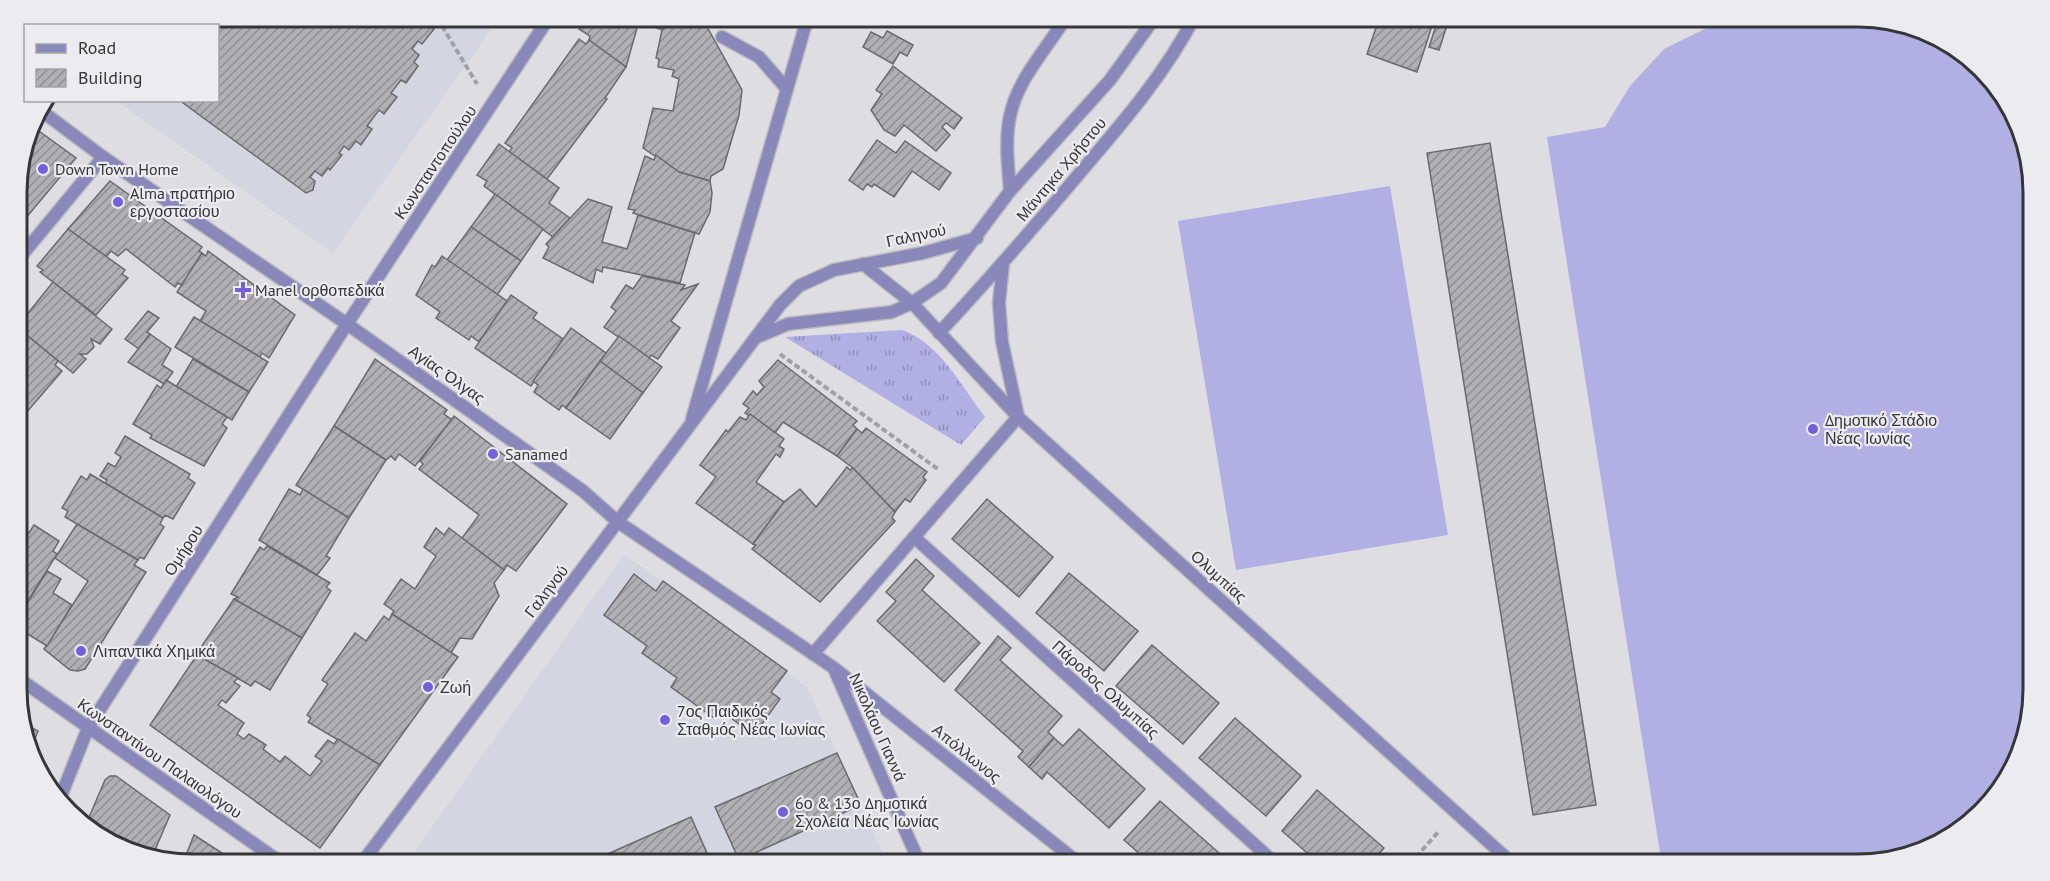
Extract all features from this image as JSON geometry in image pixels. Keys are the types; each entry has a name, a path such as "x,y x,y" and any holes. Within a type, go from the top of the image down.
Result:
{"street":[{"name":"Κωνσταντοπούλου","path":"347,324 543,27"},
{"path":"690,426 805,27"},
{"path":"1010,191 1007,144 1012,108 1021,88 1060,27"},
{"name":"Μάντηκα Χρήστου","path":"912,303 941,283 1010,191 1110,80 1148,27"},
{"name":"Μάντηκα Χρήστου","path":"939,333 1003,264 1142,99 1190,27"},
{"path":"722,37 759,57 787,89"},
{"name":"Αγίας Όλγας","path":"46,115 103,157 347,324 583,491 618,522 834,668"},
{"path":"27,249 103,157"},
{"name":"Γαληνού","path":"369,854 780,305 799,286 834,270 923,253 976,238"},
{"path":"756,337 788,324 892,312 912,303 863,264"},
{"path":"813,654 1018,417 1002,342 999,303 1003,264"},
{"name":"Ολυμπίας","path":"912,303 1018,417 1501,854"},
{"name":"Ομήρου","path":"63,792 88,728 347,324"},
{"name":"Πάροδος Ολυμπίας","path":"914,537 1265,854"},
{"name":"Νικολάου Γιαννά","path":"834,668 916,854"},
{"name":"Απόλλωνος","path":"834,668 1067,854"},
{"name":"Κωνσταντίνου Παλαιολόγου","path":"27,684 269,854"}],"path":[{"path":"443,27 491,108"},
{"path":"756,337 959,485"},
{"path":"1419,854 1455,813"}],"shaded area":[{"path":"219,27 493,27 333,253 117,102 219,102"},
{"name":"7ος Παιδικός Σταθμός Νέας Ιωνίας","path":"624,554 807,687 883,854 413,854"}],"green space":[{"name":"Δημοτικό Στάδιο Νέας Ιωνίας","path":"1709,27 1858,27 1890,30 1940,49 1975,75 2001,110 2017,150 2022,171 2023,192 2022,710 2010,752 1989,789 1975,806 1958,820 1931,837 1911,845 1868,854 1660,854 1547,137 1605,127 1630,86 1664,49"},
{"path":"1390,186 1448,535 1236,570 1178,221"},
{"path":"902,330 927,344 938,355 985,417 961,445 785,337"}],"building":[{"path":"219,27 430,27 434,29 422,44 418,41 412,49 419,55 414,62 418,66 406,83 401,80 391,93 397,97 384,114 379,110 367,126 372,129 361,145 356,141 349,150 344,146 339,153 342,155 322,176 315,171 310,177 315,181 313,190 306,193 182,102 219,102"},
{"path":"580,27 637,27 626,67 589,40 590,36 579,29"},
{"path":"666,27 707,27 742,90 739,115 723,169 711,176 710,181 679,172 643,148 653,108 673,111 679,79 672,76 674,70 658,67 659,59 656,58 662,30"},
{"path":"1376,27 1432,27 1417,72 1367,54"},
{"path":"1435,27 1446,27 1439,50 1429,47"},
{"path":"887,31 913,45 907,56 900,52 893,64 863,47 871,32 883,38"},
{"path":"579,39 586,44 589,40 626,67 605,98 607,99 547,179 509,152 512,148 505,143"},
{"path":"893,66 962,118 954,129 946,123 942,127 950,135 936,151 904,125 895,136 884,130 871,110 882,94 876,90"},
{"name":"Down Town Home","path":"39,131 76,158 27,217 28,171"},
{"path":"877,140 896,153 905,141 951,173 939,190 912,171 894,197 874,184 872,187 867,184 863,190 849,180"},
{"path":"1490,143 1596,805 1533,815 1427,153"},
{"path":"499,144 559,188 549,203 570,218 553,237 484,186 487,181 477,175"},
{"path":"656,155 679,172 710,181 712,193 710,212 699,234 633,213 635,210 628,209 645,156 654,160"},
{"path":"110,181 202,247 199,251 202,253 182,285 178,283 175,287 126,249 118,256 111,251 106,257 68,229"},
{"path":"495,194 543,229 521,261 471,227"},
{"path":"588,199 612,207 602,242 627,249 638,215 695,233 680,283 603,267 602,272 596,269 593,283 543,258 549,247 546,244"},
{"path":"471,227 521,261 497,295 447,260"},
{"path":"68,229 125,270 122,274 128,278 96,315 40,272 43,270 37,266"},
{"path":"208,251 295,315 269,358 262,353 260,357 200,321 206,311 177,292 202,253 206,256"},
{"path":"442,256 507,301 479,342 471,336 469,340 436,318 440,312 416,295 432,265 435,267"},
{"path":"642,276 685,285 681,290 698,284 671,321 680,328 658,359 651,355 649,358 604,327 616,311 611,307 626,285 633,289"},
{"path":"53,282 112,329 100,344 91,339 94,347 87,354 80,354 86,359 73,373 27,335 27,314"},
{"path":"511,295 537,313 533,318 563,339 531,386 475,348"},
{"path":"148,311 159,318 147,332 150,334 139,349 125,339"},
{"path":"194,317 268,362 249,392 175,347"},
{"path":"571,328 606,353 566,408 562,405 559,410 534,392 538,385 533,381"},
{"path":"150,334 171,349 162,365 173,372 164,384 128,362"},
{"path":"27,335 58,361 55,365 62,371 27,412"},
{"path":"619,336 662,367 643,393 600,361"},
{"path":"193,359 249,392 232,420 176,387"},
{"path":"375,359 447,410 444,414 452,420 415,466 399,454 395,460 391,456 386,460 334,426"},
{"path":"778,360 857,421 853,425 857,429 837,456 783,422 775,433 745,413 749,408 743,404 753,391 757,395 764,387 759,381"},
{"path":"600,361 643,393 610,439 566,408"},
{"path":"166,380 227,417 222,424 227,428 204,466 150,438 152,435 133,424 157,385 161,388"},
{"path":"750,414 784,439 779,446 784,449 780,457 776,454 756,482 784,502 753,544 696,503 716,477 700,465 726,430 728,432 740,417 746,420"},
{"path":"454,416 567,504 516,571 507,565 504,570 462,538 479,515 419,469 423,464 420,461"},
{"path":"334,426 386,460 349,518 296,485"},
{"path":"866,428 927,472 923,477 926,480 910,502 905,499 895,512 853,468 837,456 857,429 862,433"},
{"path":"125,436 190,474 188,478 195,483 173,519 165,515 163,518 105,483 107,480 100,476 108,463 115,467 121,457 115,453"},
{"path":"847,467 850,470 853,468 895,512 892,518 895,521 820,602 752,549 756,545 753,544 784,502 800,489 816,507"},
{"path":"90,474 163,518 160,524 164,527 144,559 140,557 138,560 65,517 68,511 62,508 81,476 87,480"},
{"path":"289,489 300,495 303,489 349,518 326,556 330,558 317,575 259,540"},
{"path":"987,499 1053,557 1019,597 952,539"},
{"path":"77,524 138,560 134,565 146,572 85,669 78,671 70,670 44,649 88,581 55,558"},
{"path":"34,525 59,541 53,551 57,554 27,602 27,532 29,533"},
{"path":"436,528 444,535 449,528 504,570 494,583 499,596 472,639 460,638 451,653 392,614 394,611 384,604 401,579 415,589 436,556 424,547"},
{"path":"267,546 330,583 326,587 331,591 302,638 234,599 238,597 231,594 260,547 264,550"},
{"path":"916,559 934,576 922,590 980,643 944,682 877,621 896,601 886,592"},
{"path":"47,571 61,579 53,593 72,605 47,646 27,634 27,603"},
{"path":"1069,573 1138,631 1104,671 1036,613"},
{"path":"634,574 656,591 663,581 787,671 771,692 780,699 754,735 720,710 714,718 671,687 677,678 642,653 647,646 604,615"},
{"path":"234,599 302,638 270,690 255,681 251,686 202,658 204,654 199,650"},
{"path":"392,614 458,657 380,765 308,722 311,718 307,715 328,684 322,680 355,633 366,641 384,616 389,620"},
{"path":"998,636 1011,648 1000,660 1062,716 1048,732 1054,738 1029,767 1018,757 1023,751 955,690"},
{"path":"1152,645 1219,703 1183,744 1116,686"},
{"path":"197,655 238,678 234,682 240,686 226,703 222,700 218,705 244,723 237,734 244,739 249,734 266,745 263,749 280,762 285,756 310,776 322,761 315,756 328,740 334,744 338,739 380,765 320,848 150,725"},
{"path":"1235,718 1301,776 1266,816 1199,758"},
{"path":"32,728 38,731 35,738"},
{"path":"1079,729 1145,789 1109,828 1047,772 1042,779 1029,767 1054,738 1063,746"},
{"path":"837,753 861,805 752,854 736,854 715,807"},
{"path":"110,776 116,776 170,815 155,850 110,832 89,817 105,780"},
{"path":"1317,790 1384,848 1379,854 1308,854 1282,831"},
{"path":"1160,801 1220,854 1140,854 1124,840"},
{"path":"691,817 707,853 705,854 608,854"},
{"path":"194,835 223,854 192,854 187,854"}],"place":[{"name":"Down Town Home","path":"43,169"},
{"name":"Alma πρατήριο εργοστασίου","path":"118,202"},
{"name":"Manel ορθοπεδικά","path":"243,290"},
{"name":"Δημοτικό Στάδιο Νέας Ιωνίας","path":"1813,429"},
{"name":"Sanamed","path":"493,454"},
{"name":"Λιπαντικά Χημικά","path":"81,651"},
{"name":"Ζωή","path":"428,687"},
{"name":"7ος Παιδικός Σταθμός Νέας Ιωνίας","path":"665,720"},
{"name":"6ο & 13ο Δημοτικά Σχολεία Νέας Ιωνίας","path":"783,812"}]}
